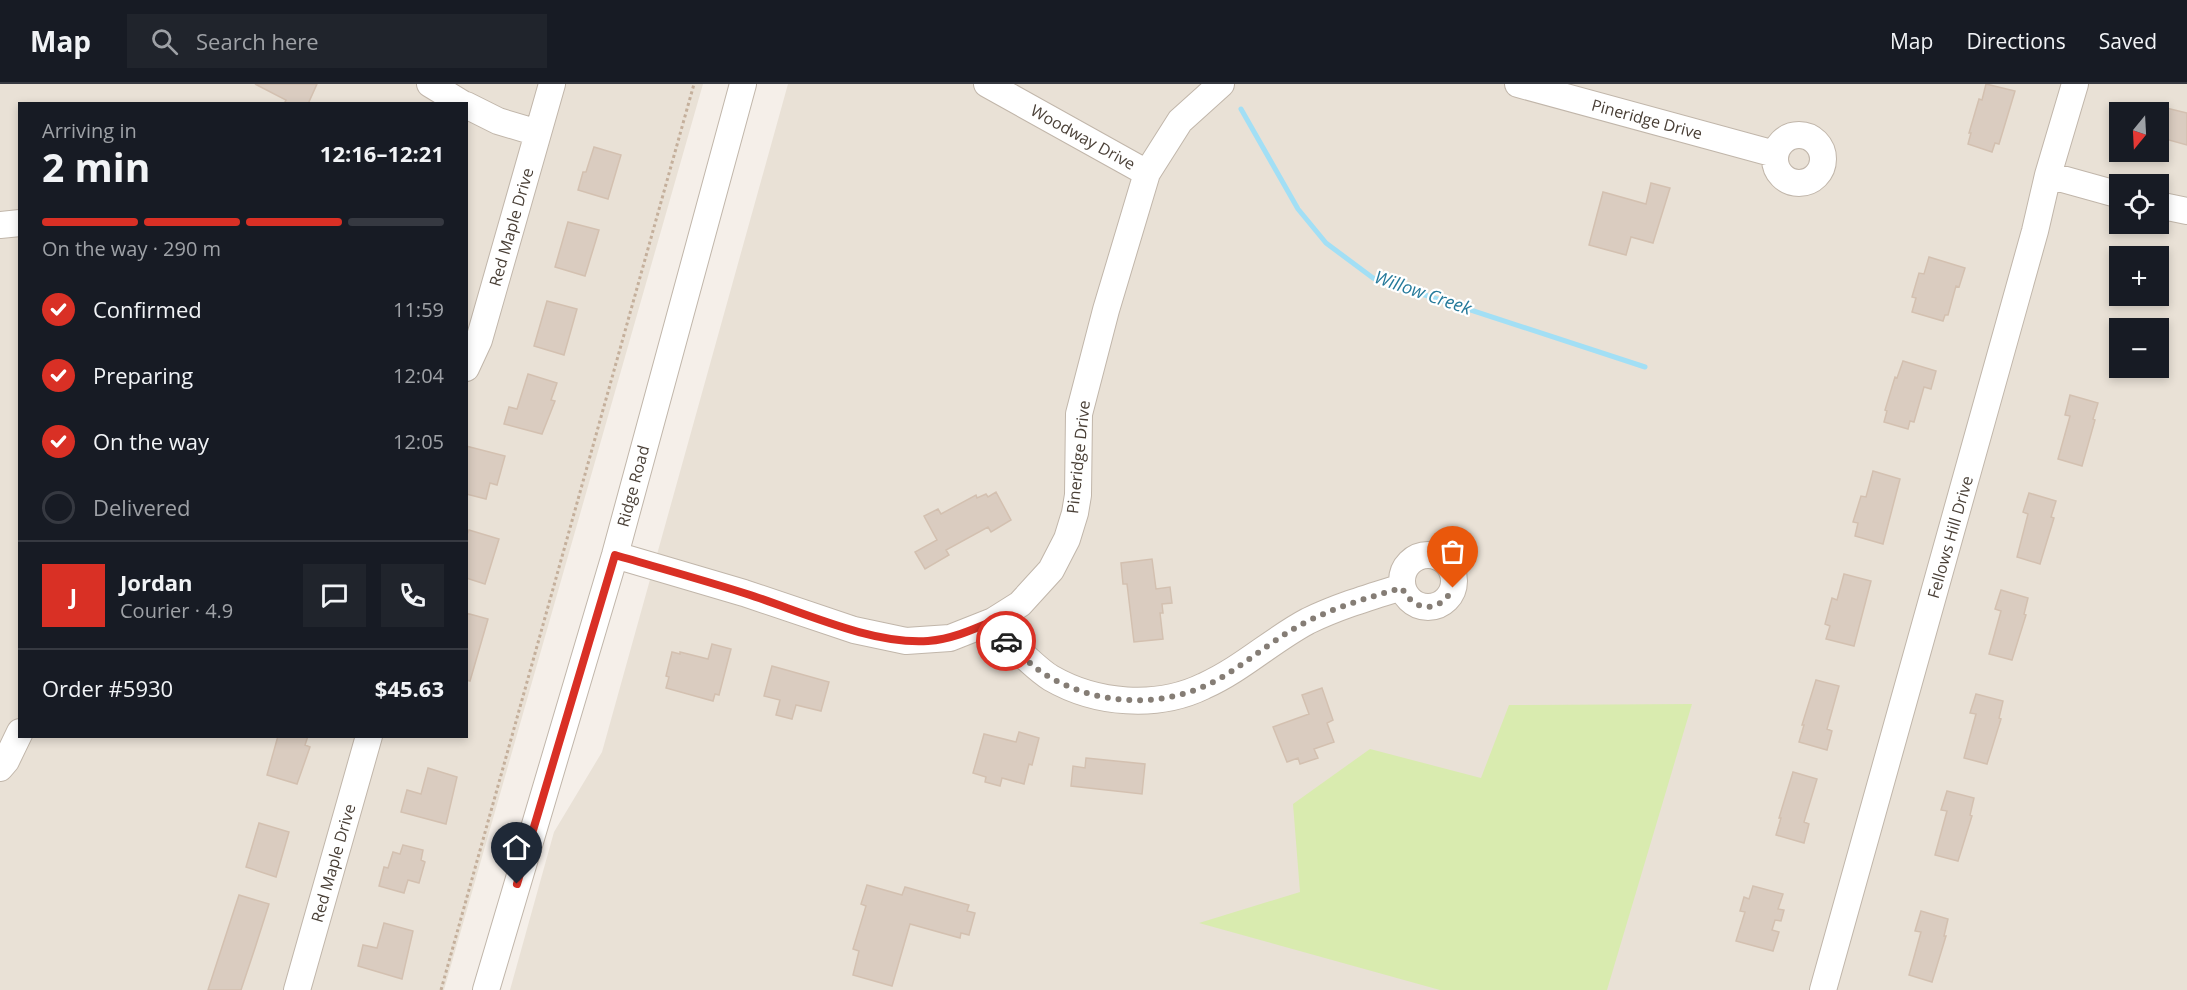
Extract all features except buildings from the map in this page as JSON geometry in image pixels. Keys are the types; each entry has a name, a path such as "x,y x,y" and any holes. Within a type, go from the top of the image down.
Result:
{"street":[{"path":"430,84 462,102"},
{"name":"Red Maple Drive","path":"468,364 479,340 552,84"},
{"name":"Ridge Road","path":"486,990 615,555 743,84"},
{"name":"Woodway Drive","path":"987,84 1147,173"},
{"name":"Pineridge Drive","path":"615,555 744,593 854,630 906,641 950,638 993,621 1020,604 1041,584 1051,570 1066,539 1078,495 1079,414 1106,310 1147,173 1180,122 1221,84"},
{"name":"Pineridge Drive","path":"1518,84 1775,154"},
{"name":"Fellows Hill Drive","path":"1823,990 2075,84"},
{"path":"468,106 498,121 538,134"},
{"path":"2048,175 2109,192"},
{"path":"2169,208 2187,211"},
{"path":"0,225 18,223"},
{"path":"993,621 1006,640 1049,677 1078,690 1105,697 1152,700 1176,697 1204,687 1308,621 1350,602 1402,588"},
{"path":"0,768 18,736"},
{"name":"Red Maple Drive","path":"297,990 368,738"}],"path":[{"path":"441,990 694,84"}],"shaded area":[{"path":"0,84 703,84 444,990 0,990"},
{"path":"788,84 2187,84 2187,990 510,990 554,832 602,752"}],"green space":[{"path":"1692,704 1607,990 1440,990 1199,923 1300,892 1293,804 1370,749 1481,778 1509,705"}],"waterway":[{"name":"Willow Creek","path":"1241,109 1298,209 1326,243 1373,278 1645,367"}],"way so far":[{"path":"1006,641 1049,677 1067,686 1105,697 1152,700 1176,697 1204,687 1275,640 1308,621 1350,602 1402,588 1412,602 1419,606 1436,606 1449,596 1453,588"}],"route":[{"path":"517,884 615,555 744,593 869,634 906,641 927,641 950,638 993,621 1006,641"}]}
